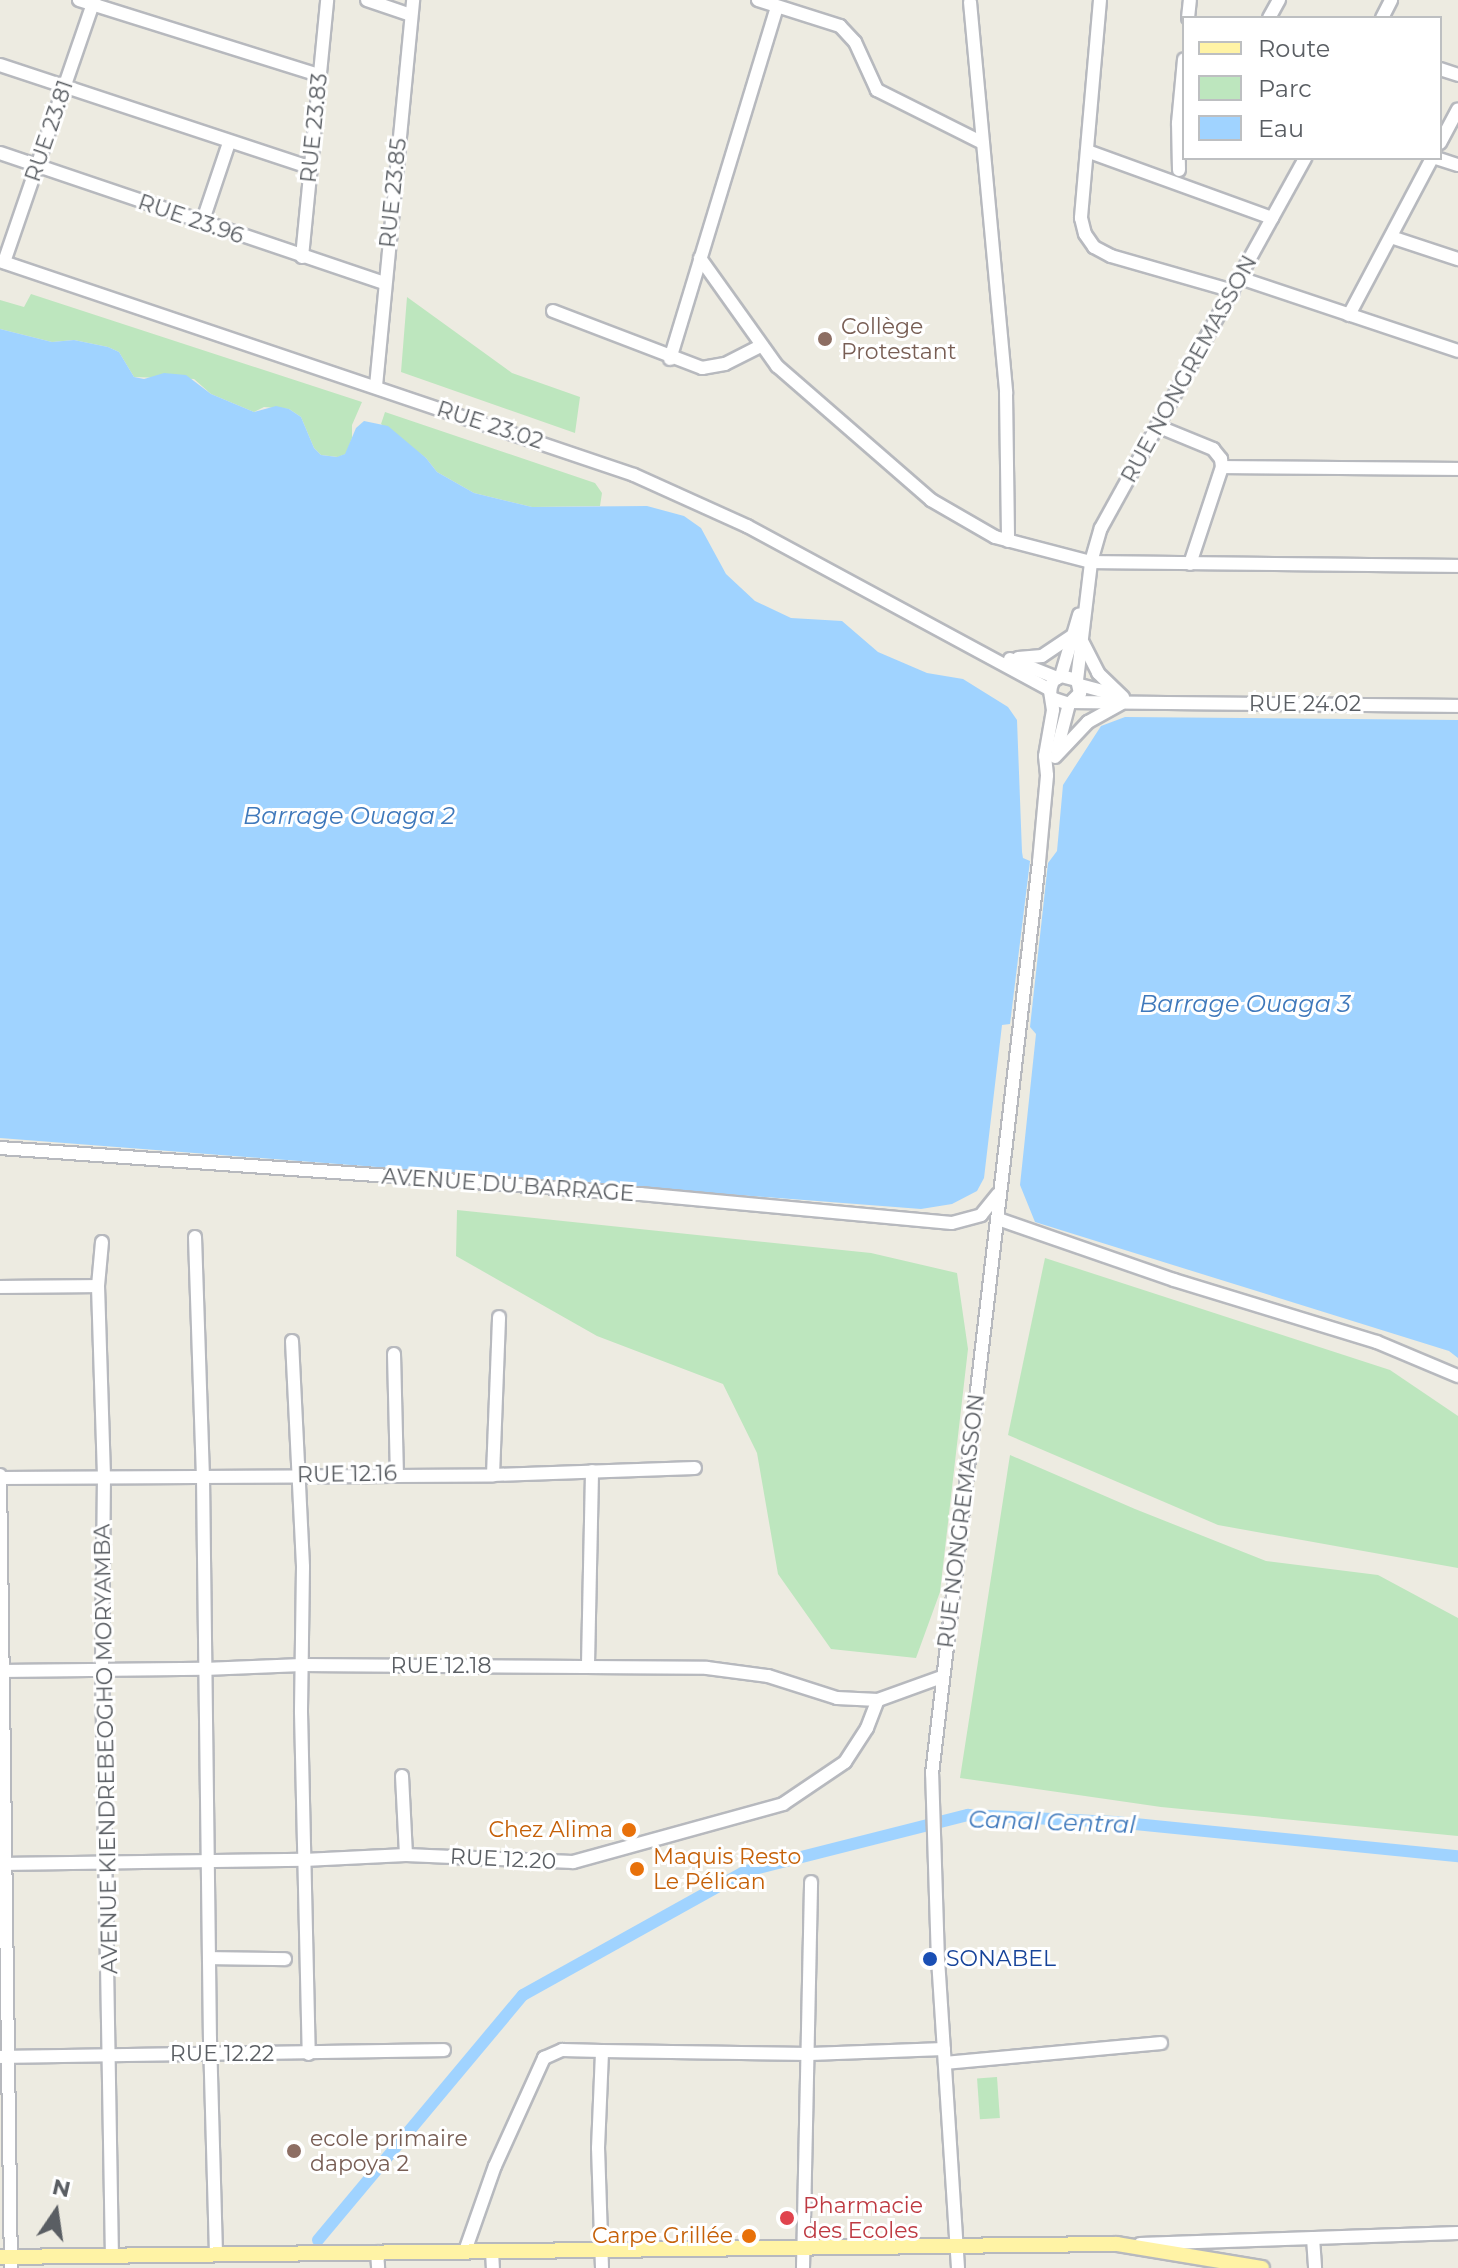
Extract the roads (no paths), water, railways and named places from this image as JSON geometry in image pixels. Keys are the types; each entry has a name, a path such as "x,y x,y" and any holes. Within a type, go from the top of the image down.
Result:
{"main road":[{"path":"7,2261 216,2254 1117,2244 1262,2268"}],"street":[{"name":"RUE 23.83","path":"302,257 327,0"},
{"path":"367,0 411,15"},
{"name":"RUE 23.85","path":"376,386 383,283 413,0"},
{"path":"758,0 840,26 855,42 877,90 981,142"},
{"path":"1100,0 1081,218 1085,234 1094,247 1111,256 1233,291"},
{"path":"88,1 319,75"},
{"name":"RUE 23.81","path":"2,262 65,87 88,1"},
{"path":"970,2 1006,393 1008,541"},
{"path":"670,359 777,7"},
{"path":"0,65 309,167"},
{"path":"1175,176 1182,92"},
{"path":"1442,139 1458,109"},
{"path":"202,223 229,143"},
{"path":"1087,151 1175,176 1272,218"},
{"name":"RUE 23.96","path":"0,153 383,283"},
{"path":"1175,176 1185,160"},
{"name":"RUE NONGREMASSON","path":"958,2268 932,1801 942,1677 998,1219 1047,775 1045,756 1055,685 1077,636 1101,528 1304,160"},
{"path":"1349,315 1433,160"},
{"path":"1391,237 1458,259"},
{"path":"700,258 760,346 796,384 931,500 976,528 1008,541 1091,562 1458,566"},
{"name":"RUE 23.02","path":"2,262 570,451 672,490 959,639 1055,685"},
{"path":"1240,278 1458,351"},
{"path":"553,311 670,359 712,368 760,346"},
{"path":"1157,426 1213,449 1221,459 1222,467 1190,564"},
{"path":"1222,467 1458,469"},
{"path":"1000,654 1018,658 1042,656 1077,636 1098,673 1123,700 1088,722 1055,757"},
{"name":"RUE NONGREMASSON","path":"1047,775 1071,703 1080,693 1077,636"},
{"name":"RUE 23.02","path":"959,639 1000,654 1055,685"},
{"name":"RUE 24.02","path":"1055,685 1078,683 1123,700"},
{"name":"RUE 24.02","path":"1055,685 1071,703 1123,700 1152,703 1458,706"},
{"name":"AVENUE DU BARRAGE","path":"0,1148 640,1194 952,1223 981,1215 1001,1188"},
{"path":"998,1219 1174,1280 1377,1342 1458,1376"},
{"path":"195,1237 203,1477 210,2054 216,2254"},
{"name":"AVENUE KIENDREBEOGHO MORYAMBA","path":"102,1242 98,1286 104,1475 102,1668 112,2257"},
{"path":"0,1287 98,1286"},
{"path":"493,1475 499,1317"},
{"path":"292,1341 298,1474 309,2054"},
{"path":"394,1354 397,1473"},
{"name":"RUE 12.16","path":"0,1476 493,1475 695,1468"},
{"path":"588,1664 592,1471"},
{"path":"0,1476 7,2261"},
{"name":"RUE 12.18","path":"1,1671 302,1665 588,1664 748,1672 837,1698 878,1700"},
{"path":"878,1700 942,1677"},
{"name":"RUE 12.20","path":"2,1864 304,1860 406,1855 573,1862 783,1804 845,1762 867,1728 878,1700"},
{"path":"402,1776 406,1855"},
{"path":"803,2268 810,2054 811,1882"},
{"path":"209,1958 285,1959"},
{"path":"945,2063 1161,2043"},
{"path":"465,2251 495,2166 544,2058 562,2050 810,2054 944,2049"},
{"name":"RUE 12.22","path":"4,2057 444,2050"},
{"path":"602,2051 598,2148 602,2268"},
{"path":"1117,2244 1458,2233"},
{"path":"1313,2238 1315,2268"},
{"path":"492,2251 493,2268"},
{"path":"377,2252 378,2268"}],"water":[{"name":"Barrage Ouaga 2","path":"0,329 52,342 74,340 108,347 119,352 134,377 144,379 164,373 186,375 211,394 254,412 276,406 289,409 301,417 314,448 321,455 337,457 345,454 356,428 364,421 388,426 426,458 437,472 474,493 532,507 647,506 684,516 701,528 726,574 755,601 791,618 842,621 878,652 927,673 963,679 1008,707 1017,720 1022,852 1023,858 1030,861 1010,1024 1002,1025 984,1178 977,1191 952,1204 921,1209 0,1138"},
{"name":"Barrage Ouaga 3","path":"1125,717 1458,720 1458,1358 1449,1351 1035,1222 1020,1185 1036,1034 1030,1027 1048,863 1057,851 1063,785 1101,726"}],"waterway":[{"name":"Canal Central","path":"318,2240 523,1995 746,1871 968,1815 1115,1822 1458,1856"}],"place":[{"name":"Collège Protestant","path":"825,339"},
{"name":"Chez Alima","path":"629,1830"},
{"name":"Maquis Resto Le Pélican","path":"637,1869"},
{"name":"SONABEL","path":"930,1959"},
{"name":"ecole primaire dapoya 2","path":"294,2151"},
{"name":"Pharmacie des Ecoles","path":"787,2218"},
{"name":"Carpe Grillée","path":"749,2236"}]}
